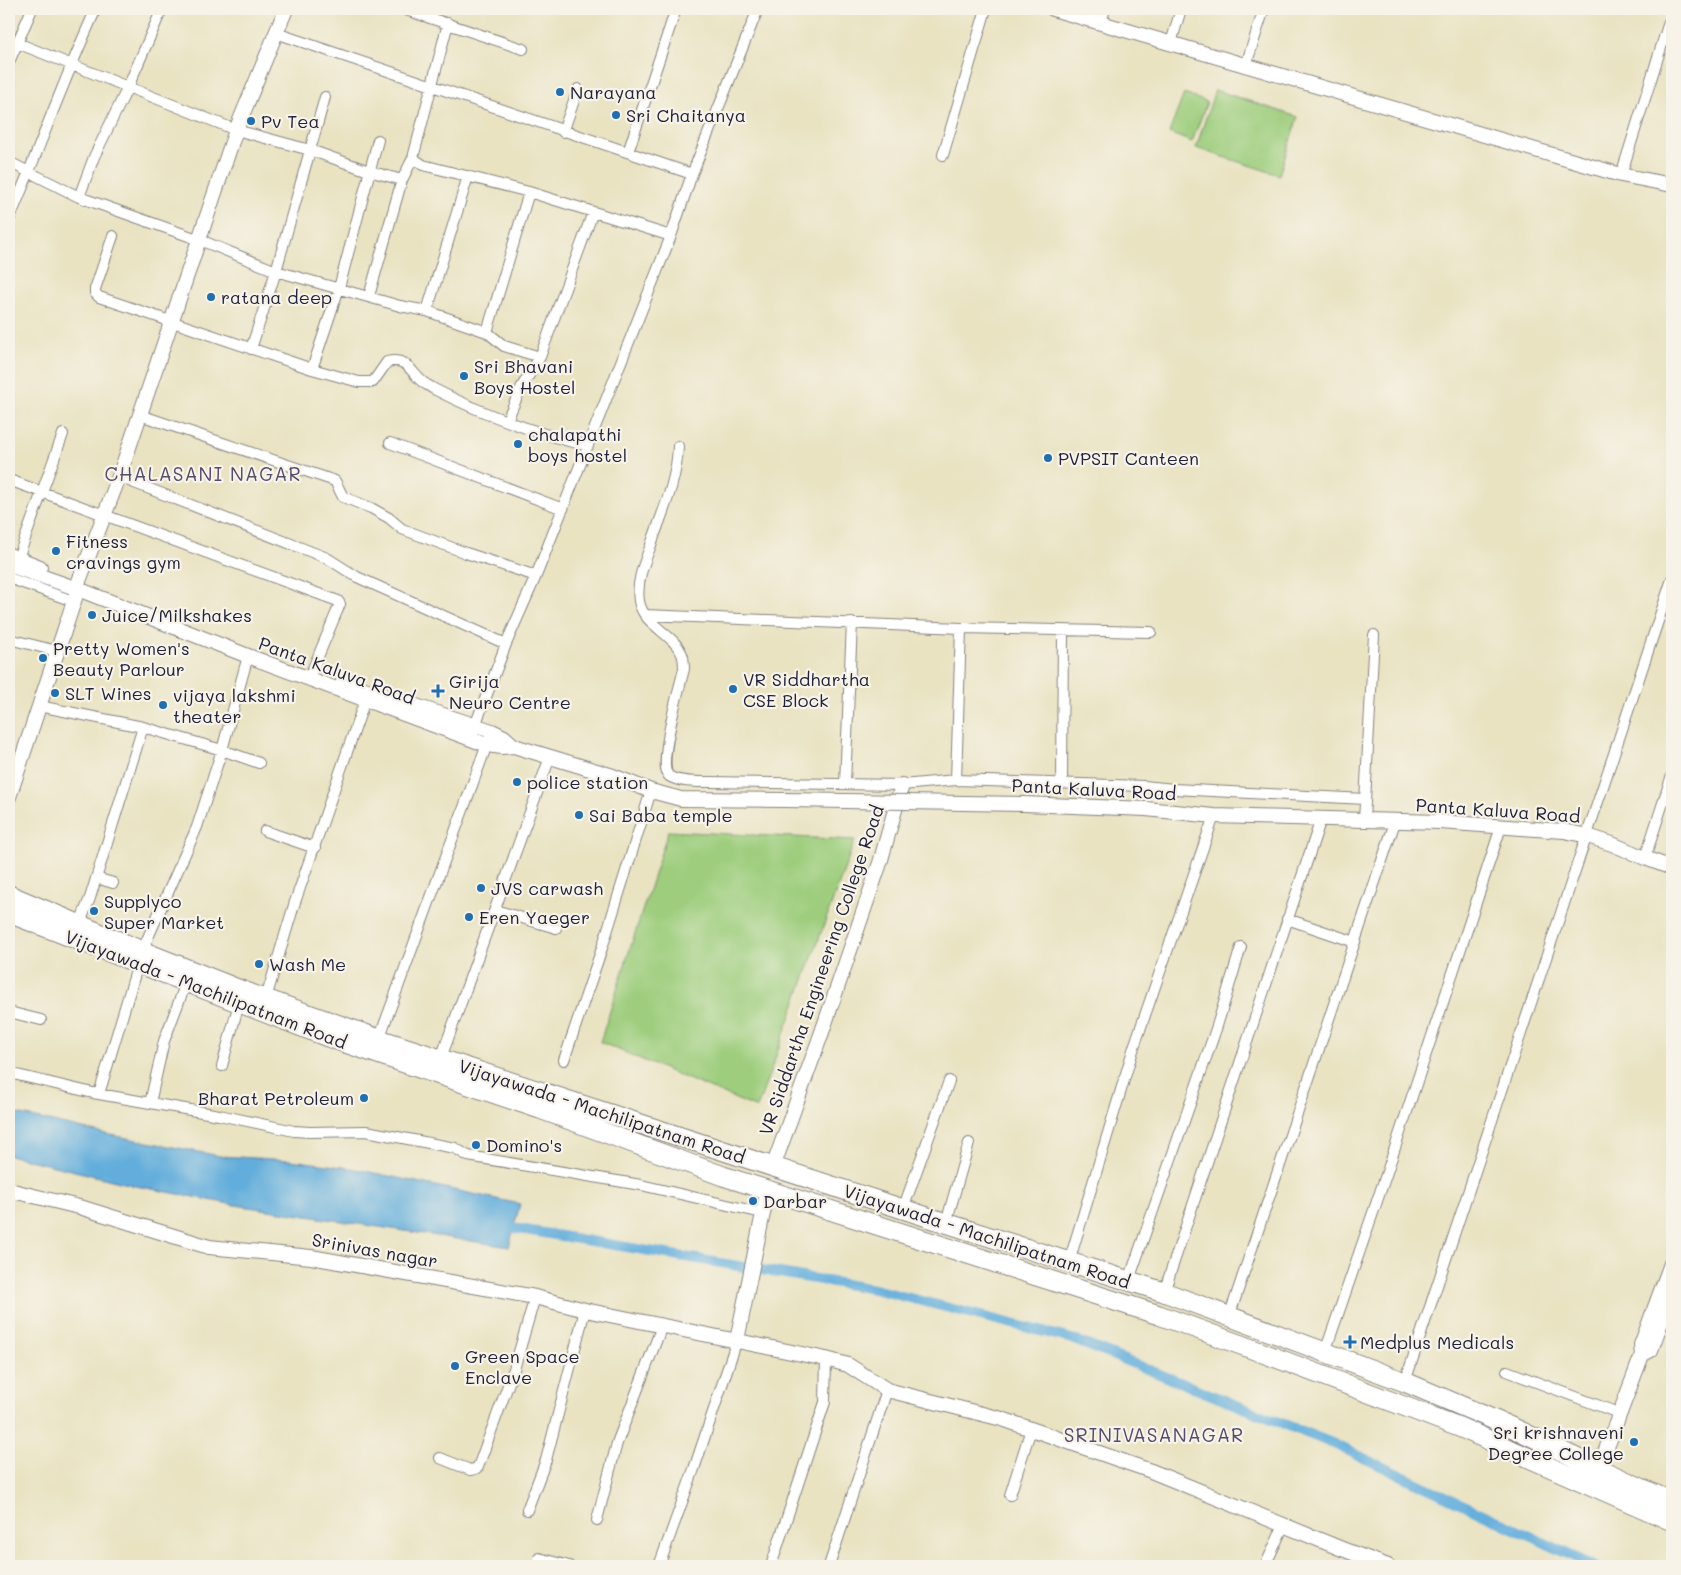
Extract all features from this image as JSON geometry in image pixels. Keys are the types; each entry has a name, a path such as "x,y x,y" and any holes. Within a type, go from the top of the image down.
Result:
{"highway":[{"name":"Vijayawada - Machilipatnam Road","path":"9,895 79,925 186,983 326,1036 540,1109 723,1176 1159,1315 1363,1390 1459,1427 1507,1449 1672,1502"},
{"name":"Vijayawada - Machilipatnam Road","path":"9,913 140,958 266,998 379,1039 903,1210 1164,1292 1405,1382 1518,1430 1596,1478 1672,1521"},
{"path":"1507,1449 1518,1430"}],"street":[{"path":"9,62 32,9"},
{"path":"9,220 71,64 96,9"},
{"path":"79,197 94,157 128,88 162,9"},
{"path":"9,797 77,590 119,477 236,130 286,9"},
{"path":"403,9 523,48"},
{"path":"628,152 676,9"},
{"path":"473,732 506,644 536,576 671,236 692,174 758,9"},
{"path":"943,155 986,9"},
{"path":"1053,9 1172,42 1621,175 1672,185"},
{"path":"1101,23 1105,9"},
{"path":"1172,42 1180,9"},
{"path":"1246,64 1264,9"},
{"path":"1621,175 1669,22"},
{"path":"369,296 402,180 413,158 448,23"},
{"path":"276,33 563,132 692,174"},
{"path":"17,43 236,130 310,150 369,171 402,180"},
{"path":"563,132 578,89"},
{"path":"251,349 326,97"},
{"path":"312,369 340,288 378,140"},
{"path":"413,158 423,164 529,192 671,236"},
{"path":"9,162 79,197 200,240 276,270 400,306 427,311 487,332 504,346 540,357"},
{"path":"427,311 468,176"},
{"path":"487,332 529,192"},
{"path":"508,420 522,388 540,357 593,212"},
{"path":"113,236 95,289 99,297 312,369 365,383 373,382 387,362 398,361 407,364 424,383 460,402 548,436 588,446"},
{"path":"140,415 335,481 342,497 371,508 389,518 402,529 536,576"},
{"path":"12,559 43,494 64,434"},
{"path":"390,443 562,509"},
{"path":"678,446 676,472 641,572 639,590 639,603 645,615 676,645 684,657 684,669 667,740 664,763 669,776 685,780 711,782 902,785 956,780 1062,783 1365,799"},
{"path":"119,477 327,558 357,577 506,644"},
{"path":"9,480 338,601 340,604 312,671"},
{"name":"Panta Kaluva Road","path":"12,559 77,590 365,700 473,732"},
{"path":"9,578 77,590"},
{"path":"1405,1382 1672,579"},
{"name":"Panta Kaluva Road","path":"77,590 186,625 312,671 490,738 502,747 514,746 681,799 1024,804 1146,809 1214,816 1440,822 1564,831 1612,844 1672,868"},
{"path":"645,615 960,628 1151,632"},
{"path":"845,783 852,623"},
{"path":"956,780 960,628"},
{"path":"1062,783 1063,631"},
{"path":"1364,821 1374,635"},
{"path":"9,638 57,651"},
{"path":"98,1094 140,958 197,827 222,750 248,656"},
{"path":"266,998 294,905 365,700"},
{"path":"39,706 143,727 222,750 259,764"},
{"path":"79,925 90,898 143,727"},
{"path":"379,1039 490,738"},
{"path":"441,1058 550,757"},
{"path":"1645,858 1672,775"},
{"name":"VR Siddartha Engineering College Road","path":"773,1167 822,1032 880,862 902,785"},
{"path":"564,1060 602,948 651,791"},
{"path":"1068,1262 1134,1047 1214,816"},
{"path":"1164,1292 1321,819"},
{"path":"1229,1316 1395,822"},
{"path":"1325,1352 1387,1172 1501,827"},
{"path":"265,831 314,848"},
{"path":"96,878 114,883"},
{"path":"495,910 556,928"},
{"path":"1287,919 1356,942"},
{"path":"1128,1280 1217,1026 1241,947"},
{"path":"150,1103 164,1041 186,983"},
{"path":"222,1066 239,1003"},
{"path":"9,1012 41,1020"},
{"path":"9,1073 98,1094 294,1131 366,1131 455,1148 468,1156 641,1185 762,1212"},
{"path":"903,1210 949,1081"},
{"path":"946,1223 969,1143"},
{"path":"659,1566 737,1340 768,1189"},
{"name":"Srinivas nagar","path":"9,1190 83,1208 209,1247 310,1257 535,1297 585,1310 826,1358 848,1365 887,1390 1002,1419 1151,1471 1388,1566"},
{"path":"1672,1261 1641,1345 1642,1355 1596,1478 1602,1499 1672,1529"},
{"path":"1642,1355 1651,1350 1672,1292"},
{"path":"440,1458 470,1470 478,1467 514,1369 535,1297"},
{"path":"527,1510 546,1460 585,1310"},
{"path":"597,1520 617,1443 662,1326"},
{"path":"772,1566 825,1402 826,1358"},
{"path":"1507,1371 1620,1414"},
{"path":"829,1566 887,1390"},
{"path":"1010,1495 1031,1429"},
{"path":"1265,1566 1284,1525"},
{"path":"539,1558 569,1566"}],"green space":[{"path":"1215,90 1298,117 1279,175 1196,148"},
{"path":"1184,94 1207,102 1192,142 1169,133"},
{"path":"668,831 855,840 757,1108 600,1042"}],"water":[{"path":"9,1112 101,1133 220,1156 291,1160 351,1168 520,1204 509,1247 235,1205 136,1186 9,1155"}],"waterway":[{"path":"502,1226 874,1289 1072,1339 1334,1444 1594,1566"}],"place":[{"name":"Narayana","path":"560,92"},
{"name":"Sri Chaitanya","path":"616,115"},
{"name":"Pv Tea","path":"251,121"},
{"name":"ratana deep","path":"211,297"},
{"name":"Sri Bhavani Boys Hostel","path":"464,376"},
{"name":"chalapathi boys hostel","path":"518,444"},
{"name":"PVPSIT Canteen","path":"1048,458"},
{"name":"Fitness cravings gym","path":"56,551"},
{"name":"Juice/Milkshakes","path":"92,615"},
{"name":"Pretty Women's Beauty Parlour","path":"43,658"},
{"name":"VR Siddhartha CSE Block","path":"733,689"},
{"name":"Girija Neuro Centre","path":"438,691"},
{"name":"SLT Wines","path":"55,693"},
{"name":"vijaya lakshmi theater","path":"163,705"},
{"name":"police station","path":"517,782"},
{"name":"Sai Baba temple","path":"579,815"},
{"name":"JVS carwash","path":"481,888"},
{"name":"Supplyco Super Market","path":"94,911"},
{"name":"Eren Yaeger","path":"469,917"},
{"name":"Wash Me","path":"259,964"},
{"name":"Bharat Petroleum","path":"364,1098"},
{"name":"Domino's","path":"476,1145"},
{"name":"Darbar","path":"753,1201"},
{"name":"Medplus Medicals","path":"1350,1342"},
{"name":"Green Space Enclave","path":"455,1366"},
{"name":"Sri krishnaveni Degree College","path":"1634,1442"}],"district":[{"name":"CHALASANI NAGAR","path":"203,473"},
{"name":"SRINIVASANAGAR","path":"1154,1434"}]}
